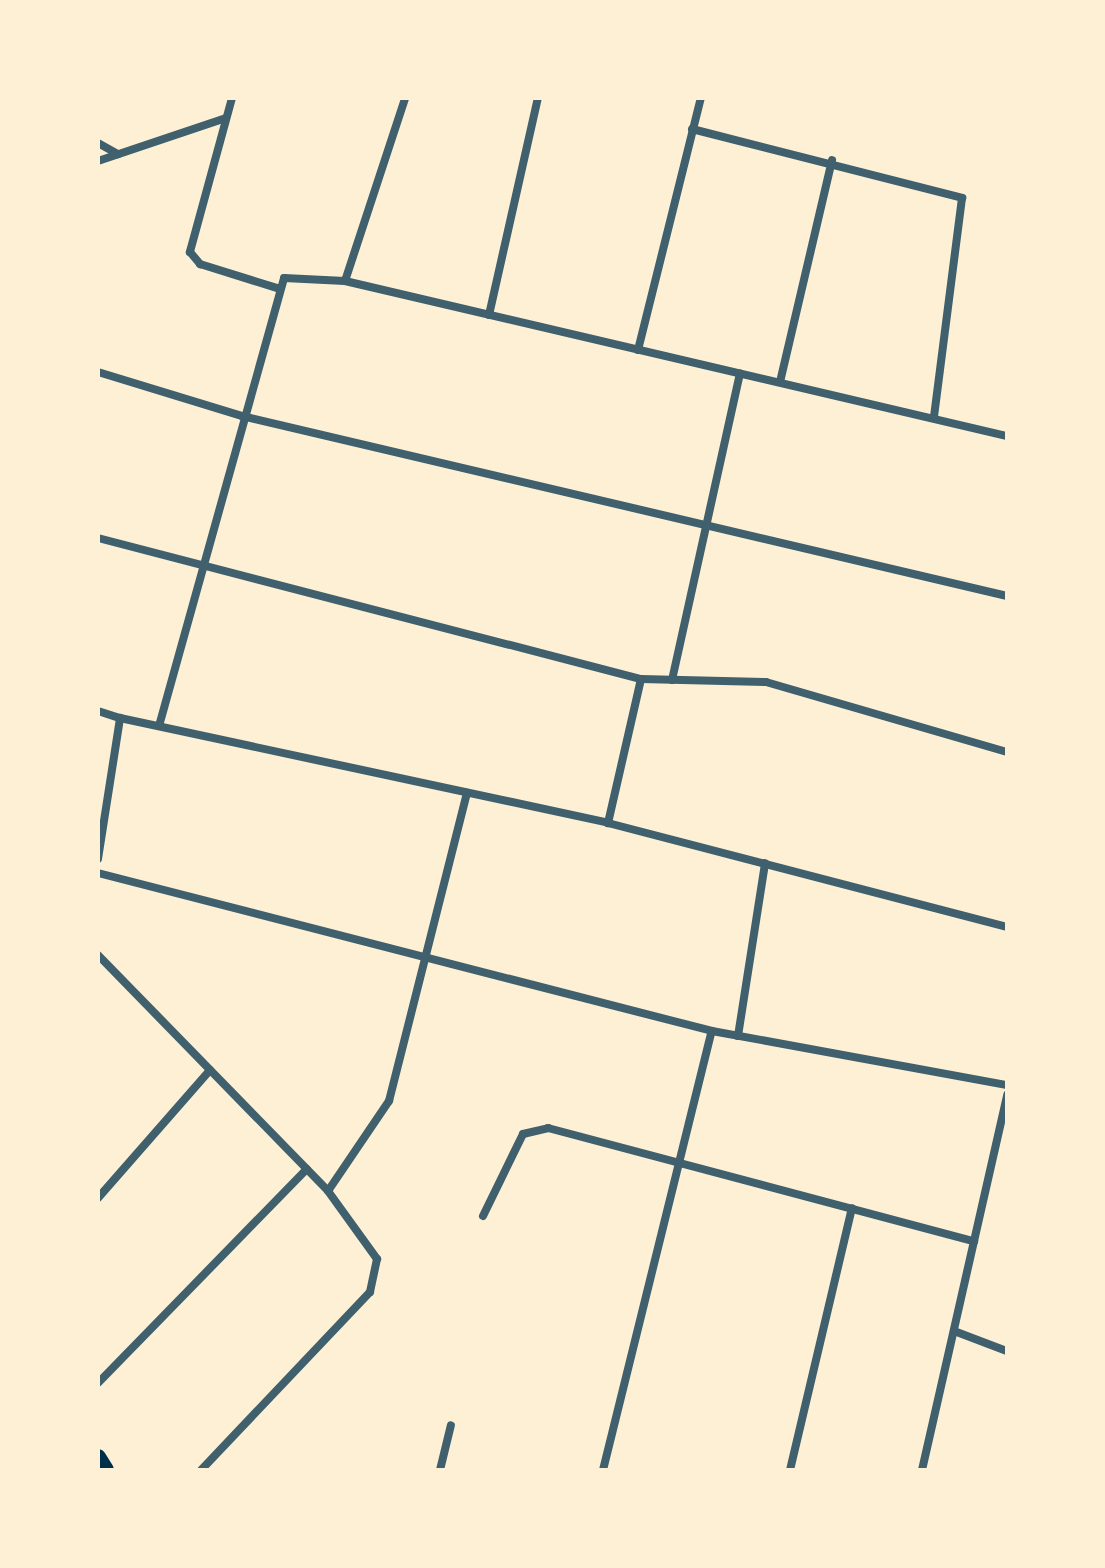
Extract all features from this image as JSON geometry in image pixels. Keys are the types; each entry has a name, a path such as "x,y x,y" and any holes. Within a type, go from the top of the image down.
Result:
{"main road":[{"path":"98,1457 106,1470"}],"street":[{"path":"232,98 190,252 200,264 277,288"},
{"path":"345,281 405,98"},
{"path":"489,315 538,98"},
{"path":"638,350 701,98"},
{"path":"98,161 226,118"},
{"path":"692,129 832,160 962,198 934,418"},
{"path":"98,143 118,154"},
{"path":"780,382 832,160"},
{"path":"159,726 277,288 296,275 345,281 1007,436"},
{"path":"98,372 242,416 1007,596"},
{"path":"672,680 740,373"},
{"path":"98,538 641,679 766,682 1007,752"},
{"path":"608,823 641,679"},
{"path":"98,711 608,823 1007,927"},
{"path":"98,859 120,718"},
{"path":"328,1191 389,1101 429,958 467,793"},
{"path":"738,1036 765,863"},
{"path":"98,873 712,1031 1007,1085"},
{"path":"98,955 328,1191 377,1259 374,1284 201,1470"},
{"path":"603,1470 712,1031"},
{"path":"98,1198 210,1070"},
{"path":"922,1470 1007,1095"},
{"path":"483,1216 530,1128 679,1163 974,1241"},
{"path":"98,1383 307,1169"},
{"path":"790,1470 852,1208"},
{"path":"954,1331 1007,1351"},
{"path":"440,1470 451,1425"}]}
